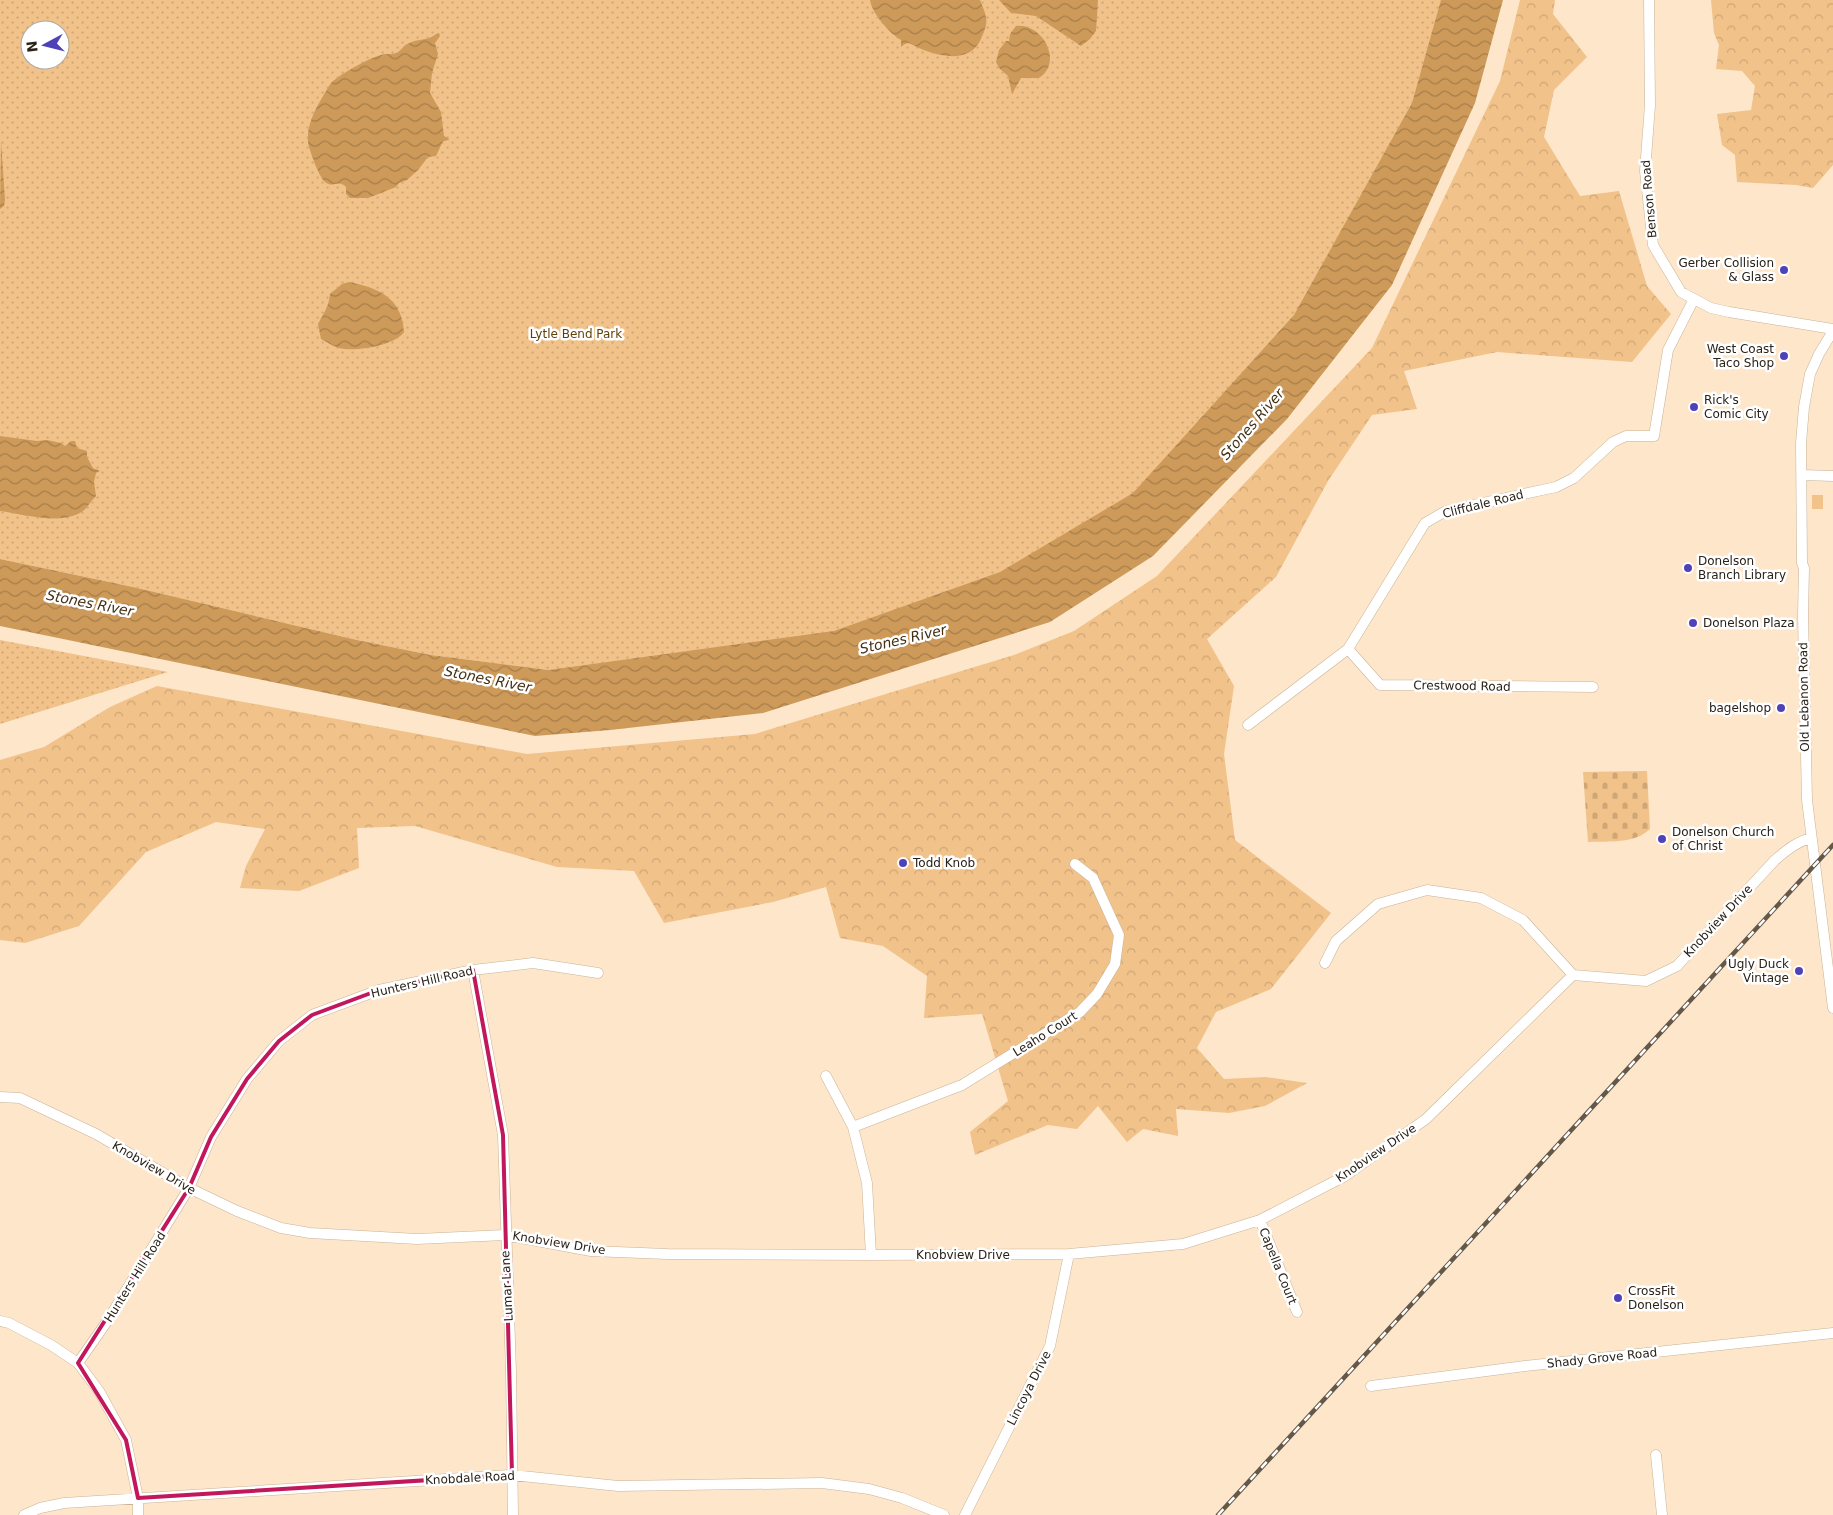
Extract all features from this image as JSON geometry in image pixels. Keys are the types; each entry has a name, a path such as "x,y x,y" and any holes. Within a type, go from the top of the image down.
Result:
{"street":[{"name":"Benson Road","path":"1649,0 1650,106 1645,171 1653,244 1681,292 1711,308 1833,330"},
{"name":"Cliffdale Road","path":"1248,725 1348,649 1426,523 1446,512 1556,486 1574,478 1613,442 1626,436 1654,436 1668,350 1694,299"},
{"name":"Old Lebanon Road","path":"1833,330 1819,354 1807,385 1802,434 1807,800 1833,1008"},
{"path":"1802,475 1833,476"},
{"name":"Crestwood Road","path":"1348,649 1380,685 1592,688"},
{"name":"Knobview Drive","path":"0,1097 20,1098 96,1134 189,1188 238,1211 281,1228 310,1234 416,1238 505,1235 591,1251 667,1254 871,1256 1069,1254 1183,1244 1260,1220 1345,1176 1426,1119 1573,975 1646,981 1677,966 1775,860 1789,848 1811,838"},
{"name":"Leaho Court","path":"853,1127 962,1085 1080,1012 1097,994 1115,964 1119,935 1093,878 1076,864"},
{"path":"1325,963 1336,941 1378,904 1427,890 1481,898 1523,920 1573,975"},
{"name":"Hunters Hill Road","path":"78,1364 108,1320 189,1188 210,1137 247,1079 279,1042 312,1015 379,990 474,970 533,963 598,973"},
{"name":"Lumar Lane","path":"474,970 503,1135 505,1235 512,1372 513,1515"},
{"path":"826,1076 853,1127 867,1183 871,1256"},
{"name":"Capella Court","path":"1260,1220 1297,1312"},
{"name":"Lincoya Drive","path":"965,1515 1050,1346 1069,1254"},
{"path":"0,1321 10,1323 51,1345 78,1364 99,1391 126,1440 138,1498 138,1515"},
{"name":"Shady Grove Road","path":"1371,1386 1525,1366 1833,1333"},
{"path":"1656,1455 1662,1515"},
{"name":"Knobdale Road","path":"24,1515 40,1508 64,1503 512,1475 618,1486 822,1483 869,1489 902,1498 944,1515"}],"highlighted area":[{"path":"473,970 503,1135 512,1475 138,1498 126,1440 78,1363 189,1188 211,1137 247,1079 279,1041 312,1015 379,990"}],"green space":[{"name":"Lytle Bend Park","path":"0,0 1495,0 1193,491 807,661 549,670 431,655 357,640 133,587 0,559"},
{"path":"1520,0 1555,0 1553,14 1587,57 1554,90 1544,137 1580,196 1619,191 1647,286 1671,314 1632,362 1497,352 1404,371 1417,409 1372,415 1328,481 1276,577 1207,639 1234,686 1224,754 1235,840 1331,913 1271,989 1216,1012 1197,1048 1224,1079 1266,1077 1307,1083 1265,1106 1229,1113 1176,1109 1178,1136 1143,1129 1127,1142 1098,1106 1077,1129 1048,1125 975,1155 970,1132 1008,1101 982,1014 924,1018 927,976 883,946 840,938 826,887 773,902 664,923 634,871 557,867 415,826 357,828 359,868 299,891 240,888 246,866 265,829 216,822 146,852 79,926 25,943 0,940 0,760 44,747 110,707 157,686 527,754 755,734 1014,655 1074,631 1157,576 1372,348 1500,81"},
{"path":"1711,0 1833,0 1833,165 1813,188 1796,185 1737,182 1735,155 1722,145 1717,114 1751,110 1755,86 1742,71 1716,69 1719,45 1714,33"},
{"path":"1812,495 1823,495 1823,509 1812,509"},
{"path":"0,640 168,672 0,724"},
{"path":"1647,771 1650,829 1644,834 1629,839 1588,842 1583,772"}],"water":[{"path":"870,0 980,0 986,16 986,25 980,41 974,49 966,54 947,56 927,51 909,43 901,47 901,40 891,33 882,22 874,11"},
{"path":"999,0 1098,0 1096,31 1081,46 1036,16 1011,13"},
{"name":"Stones River","path":"1441,0 1503,0 1475,103 1392,285 1287,419 1153,556 1050,622 763,713 610,730 535,736 0,626 0,559 133,587 357,640 431,655 549,670 834,631 1000,572 1133,493 1294,315 1412,103"},
{"path":"1016,26 1025,26 1041,36 1047,44 1050,53 1050,63 1046,71 1039,78 1021,78 1012,94 1008,76 999,68 996,62 999,50 1006,41 1009,41 1010,34"},
{"path":"439,33 440,36 435,43 438,54 432,73 430,93 441,112 444,136 449,140 443,141 436,156 428,157 418,170 396,187 368,198 350,198 346,194 346,187 343,185 330,184 324,181 314,163 309,146 309,127 321,99 332,82 354,67 383,54 395,53 407,44"},
{"path":"1,141 5,200 4,206 0,209"},
{"path":"349,282 379,291 394,303 399,311 404,332 399,337 374,347 354,349 339,348 321,339 318,324 327,306 330,294 342,284"},
{"path":"0,436 37,441 47,440 61,443 65,446 71,441 75,441 77,448 87,451 87,457 93,468 100,471 96,473 94,482 96,496 83,511 64,518 42,518 0,511"}],"railway":[{"path":"1218,1515 1833,845"}],"place":[{"name":"Gerber Collision & Glass","path":"1784,270"},
{"name":"West Coast Taco Shop","path":"1784,356"},
{"name":"Rick's Comic City","path":"1694,407"},
{"name":"Donelson Branch Library","path":"1688,568"},
{"name":"Donelson Plaza","path":"1693,623"},
{"name":"bagelshop","path":"1781,708"},
{"name":"Donelson Church of Christ","path":"1662,839"},
{"name":"Todd Knob","path":"903,863"},
{"name":"Ugly Duck Vintage","path":"1799,971"},
{"name":"CrossFit Donelson","path":"1618,1298"}]}
